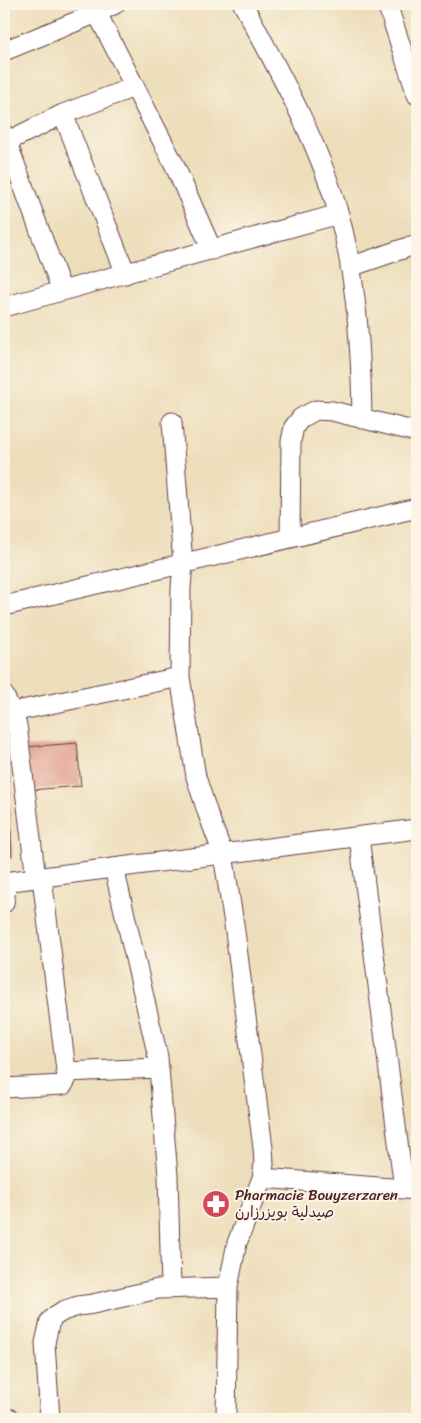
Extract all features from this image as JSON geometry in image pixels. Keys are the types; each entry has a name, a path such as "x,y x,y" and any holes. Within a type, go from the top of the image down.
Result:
{"street":[{"path":"4,51 115,4"},
{"path":"244,4 292,96 317,153 339,214 350,267 362,380 362,418"},
{"path":"387,4 417,95"},
{"path":"97,13 174,164 212,250"},
{"path":"62,291 5,140 63,114 134,86"},
{"path":"63,114 126,274"},
{"path":"4,307 339,214"},
{"path":"350,267 417,244"},
{"path":"290,538 291,441 294,427 301,418 316,410 332,411 417,432"},
{"path":"172,422 183,564 180,677 196,777 223,854 234,924 264,1164 262,1178 237,1244 228,1287 226,1419"},
{"path":"4,606 417,508"},
{"path":"12,712 180,677"},
{"path":"4,695 17,725 66,1072 63,1085 4,1088"},
{"path":"4,903 5,882 417,829"},
{"path":"262,1178 410,1190 359,837"},
{"path":"114,868 142,982 158,1068 168,1176 171,1288"},
{"path":"66,1072 158,1068"},
{"path":"50,1419 45,1342 50,1321 63,1311 78,1306 171,1288 228,1287"},
{"path":"4,1418 12,1419"}],"building":[{"path":"77,743 81,786 30,790 26,747"},
{"path":"4,752 7,752 12,856 4,856"}],"place":[{"name":"Pharmacie Bouyzerzaren صيدلية بويزرزارن","path":"216,1204"}]}
